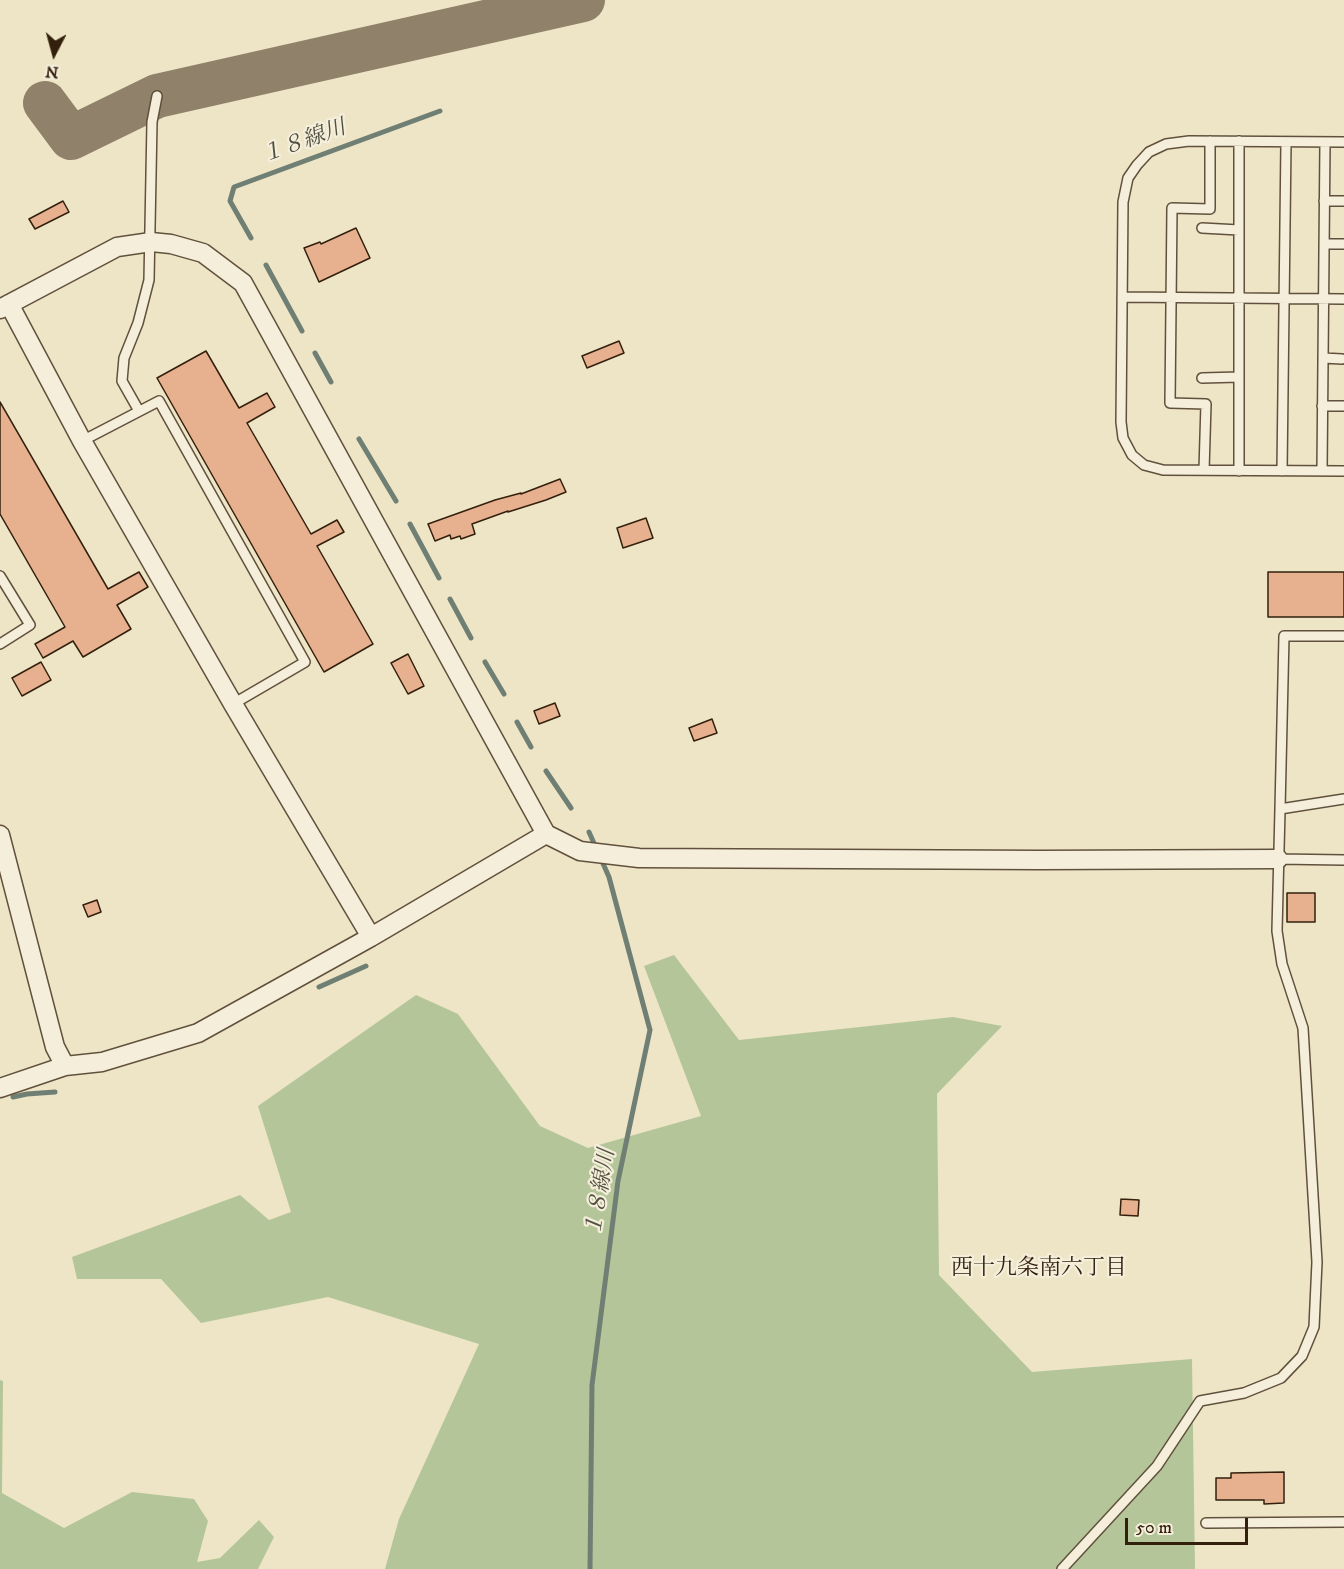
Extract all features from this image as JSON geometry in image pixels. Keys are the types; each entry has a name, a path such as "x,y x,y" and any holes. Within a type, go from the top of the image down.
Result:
{"street":[{"path":"371,937 232,704 4,307 117,247 151,242 171,244 203,253 243,283 546,834 579,851 639,858 1278,859"},
{"path":"0,1088 65,1066 102,1062 198,1034 371,937 546,834"},
{"path":"0,835 55,1047 65,1066"}],"lane":[{"path":"139,411 122,381 124,358 138,323 149,280 152,122 157,96"},
{"path":"1344,142 1190,141 1166,144 1149,152 1128,178 1124,202 1121,422 1123,438 1132,455 1144,465 1163,470 1344,471"},
{"path":"1204,470 1206,404 1170,404 1172,208 1209,209 1210,141"},
{"path":"1239,141 1239,471"},
{"path":"1282,471 1286,142"},
{"path":"1322,471 1325,142"},
{"path":"1324,201 1344,201"},
{"path":"1203,228 1239,230"},
{"path":"1324,244 1343,244"},
{"path":"1122,297 1344,299"},
{"path":"1323,358 1342,359"},
{"path":"1202,378 1239,377"},
{"path":"82,441 159,401 305,662 232,704"},
{"path":"1322,406 1344,406"},
{"path":"0,576 30,625 0,644"},
{"path":"1062,1569 1157,1466 1200,1401 1244,1393 1281,1378 1302,1356 1314,1327 1317,1262 1306,1057 1303,1028 1282,964 1277,931 1284,636 1344,636"},
{"path":"1280,809 1344,799"},
{"path":"1278,859 1344,860"},
{"path":"1206,1523 1344,1522"}],"green space":[{"path":"674,955 739,1040 953,1017 1002,1026 937,1094 939,1275 1032,1372 1192,1359 1195,1569 385,1569 399,1519 479,1344 328,1297 201,1323 161,1279 77,1279 72,1257 240,1195 269,1220 291,1212 258,1106 416,995 458,1014 540,1126 588,1148 701,1116 644,966"},
{"path":"0,1380 3,1381 2,1493 64,1528 132,1492 194,1499 208,1521 197,1562 220,1558 259,1520 274,1537 258,1569 0,1569"}],"building":[{"path":"63,201 69,212 35,229 29,219"},
{"path":"356,228 370,258 319,282 304,248 320,242 321,244"},
{"path":"619,341 624,353 587,368 582,356"},
{"path":"206,351 239,408 267,393 275,407 247,423 311,534 337,520 344,532 317,546 373,644 324,672 157,378"},
{"path":"0,402 108,589 139,572 148,587 117,605 131,629 83,657 73,641 43,658 35,644 65,627 0,514"},
{"path":"560,479 566,492 472,524 475,534 461,539 460,536 451,539 450,535 435,541 428,524"},
{"path":"646,518 653,538 623,548 617,528"},
{"path":"1268,572 1344,572 1344,617 1268,617"},
{"path":"408,654 424,686 408,694 391,663"},
{"path":"41,662 51,680 22,696 12,678"},
{"path":"555,703 560,716 539,724 534,711"},
{"path":"712,719 717,733 694,741 689,728"},
{"path":"1287,893 1315,893 1315,922 1287,922"},
{"path":"97,900 101,912 88,917 83,905"},
{"path":"1121,1199 1139,1200 1138,1216 1120,1215"},
{"path":"1284,1472 1284,1503 1264,1504 1264,1500 1216,1500 1216,1478 1231,1478 1231,1473"}],"waterway":[{"name":"１８線川","path":"251,238 230,201 234,187 440,111"},
{"name":"１８線川","path":"266,265 302,331"},
{"name":"１８線川","path":"315,353 331,382"},
{"name":"１８線川","path":"359,439 396,501"},
{"name":"１８線川","path":"410,524 439,578"},
{"name":"１８線川","path":"450,599 471,638"},
{"name":"１８線川","path":"485,662 504,694"},
{"name":"１８線川","path":"517,722 531,747"},
{"name":"１８線川","path":"546,771 571,808"},
{"name":"１８線川","path":"589,832 597,850"},
{"name":"１８線川","path":"590,1569 592,1385 618,1181 650,1030 609,877 601,859"},
{"path":"319,987 366,966"},
{"path":"13,1097 55,1092"}],"taxiway":[{"path":"45,103 71,138 157,96 583,0"}],"district":[{"name":"西十九条南六丁目","path":"1039,1269"}]}
